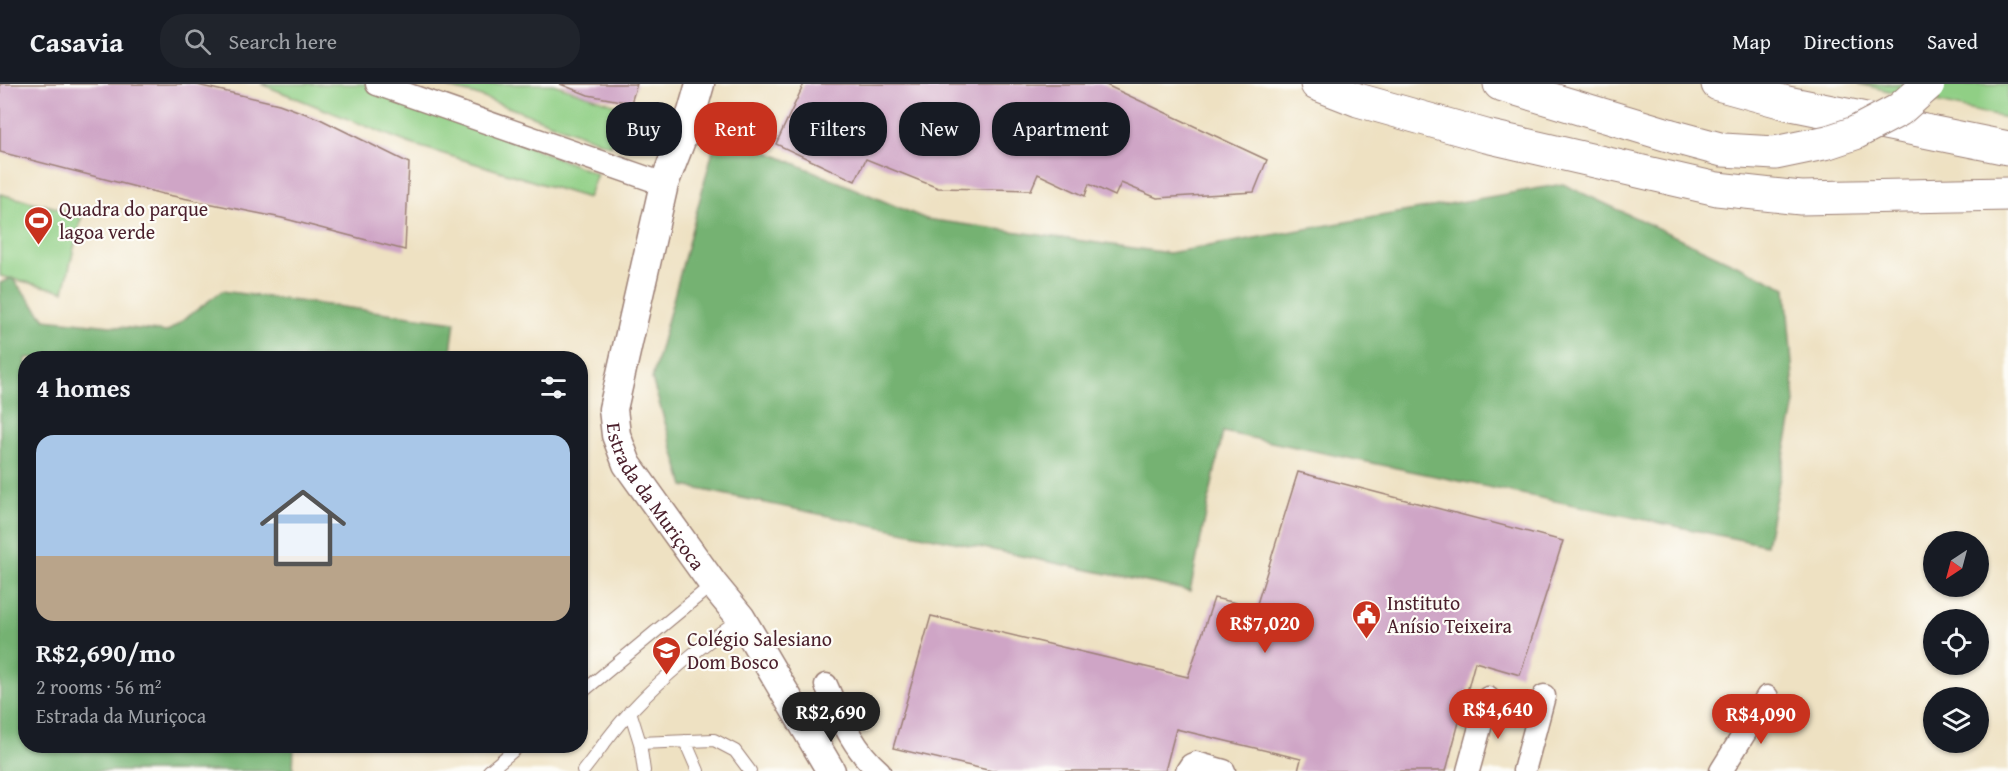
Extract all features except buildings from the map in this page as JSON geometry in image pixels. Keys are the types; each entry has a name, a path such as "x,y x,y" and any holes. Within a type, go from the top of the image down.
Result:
{"highway":[{"path":"1317,84 1358,100 1486,136 1717,189 1801,198 2008,194"},
{"path":"1500,84 1723,150 1775,153 1855,134 1899,110 1928,84"},
{"path":"1718,84 1786,102 2008,148"}],"street":[{"path":"377,84 664,184"},
{"name":"Estrada da Muriçoca","path":"700,84 692,112 664,184 620,370 613,409 616,435 627,464 713,584 741,618 831,771"},
{"path":"826,685 849,736 866,760 879,771"},
{"path":"1524,771 1544,696"},
{"path":"1721,771 1767,697"},
{"path":"1468,771 1488,698"},
{"path":"1187,771 1191,765 1196,764 1224,771"}],"lane":[{"path":"588,687 713,584"},
{"path":"583,771 630,711 669,673 741,618"},
{"path":"630,711 640,743 644,771"},
{"path":"640,743 714,740 735,751 750,771"},
{"path":"685,741 698,771"},
{"path":"489,771 511,753"}],"green space":[{"path":"261,84 376,84 597,174 588,198 408,143"},
{"path":"433,84 553,84 607,102 606,144 476,95"},
{"path":"1859,84 2008,84 2008,118 1991,115"},
{"path":"711,156 777,156 926,219 1169,253 1563,184 1786,288 1795,403 1766,545 1223,432 1190,591 684,486 652,379"},
{"name":"Quadra do parque lagoa verde","path":"0,194 82,214 64,291 0,276"},
{"path":"12,278 45,319 167,332 222,291 455,322 451,351 18,351 18,753 294,753 293,771 0,771 0,283"}],"place":[{"name":"Quadra do parque lagoa verde","path":"38,246"},
{"name":"Instituto Anísio Teixeira","path":"1366,640"},
{"name":"Colégio Salesiano Dom Bosco","path":"666,676"}]}
